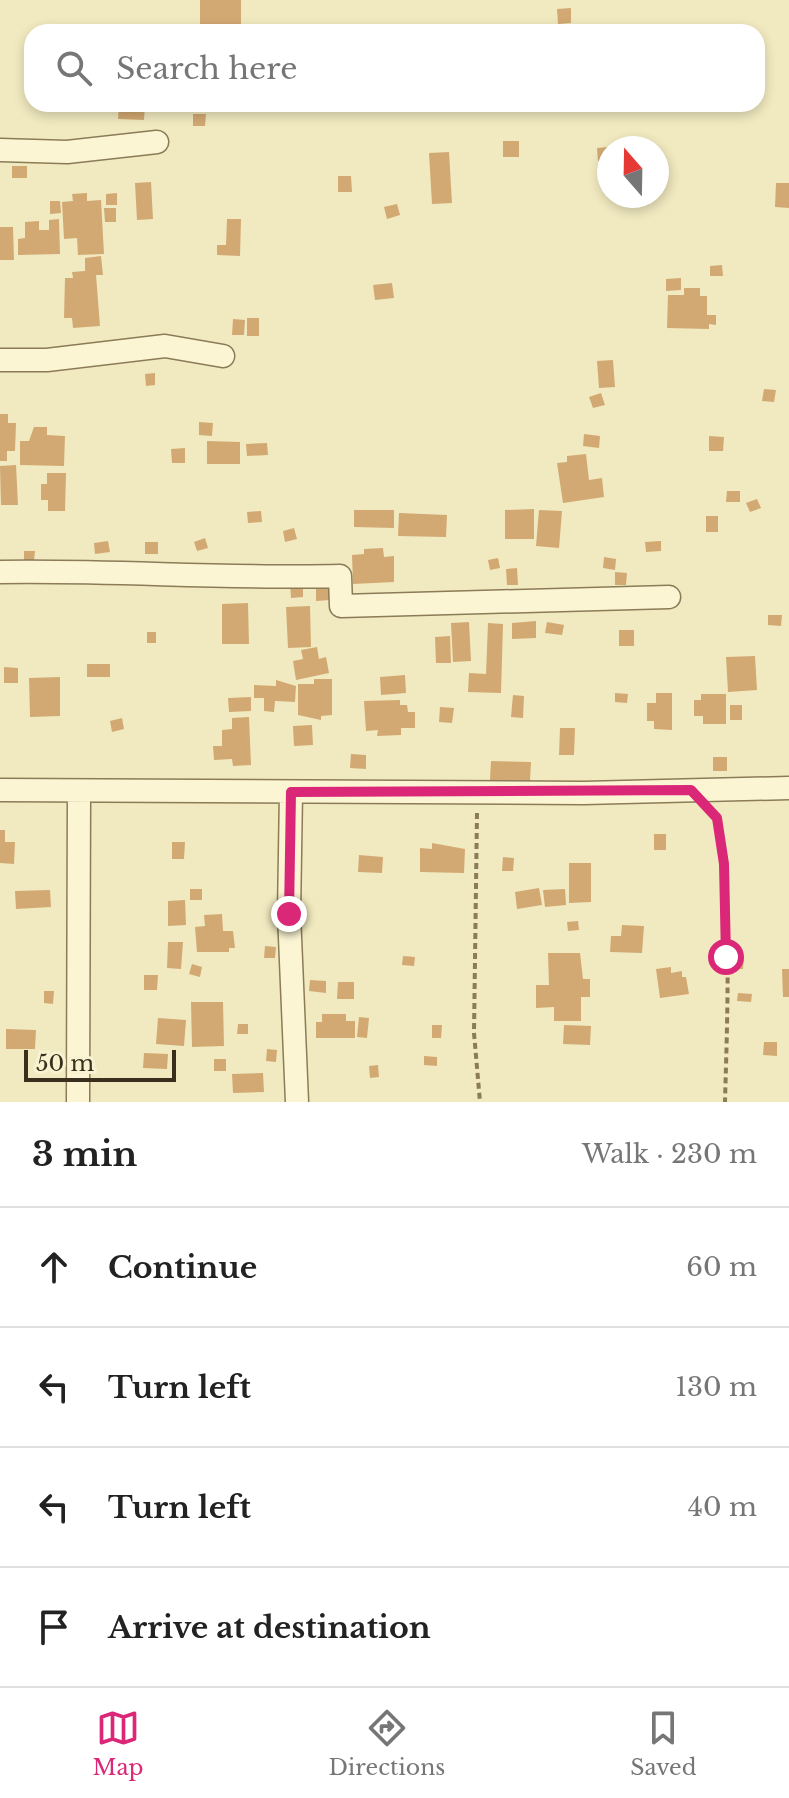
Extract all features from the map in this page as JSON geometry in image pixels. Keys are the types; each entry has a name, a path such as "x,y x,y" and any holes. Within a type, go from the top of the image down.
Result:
{"street":[{"path":"0,150 67,152 157,142"},
{"path":"0,360 47,360 165,346 223,356"},
{"path":"0,572 90,570 207,578 340,576 341,606 669,597"},
{"path":"0,790 477,793 789,788"},
{"path":"78,1102 79,791"},
{"path":"291,792 289,914 297,1102"}],"path":[{"path":"691,790 717,818 724,864 725,1102"},
{"path":"477,793 474,1033 480,1102"}],"building":[{"path":"200,0 241,0 241,24 200,24"},
{"path":"571,8 571,23 558,24 557,9"},
{"path":"118,112 144,112 144,120 118,119"},
{"path":"193,114 206,114 205,126 193,126"},
{"path":"503,141 519,141 519,157 503,157"},
{"path":"449,152 452,203 432,204 429,153"},
{"path":"12,166 27,166 27,178 12,178"},
{"path":"338,176 351,176 352,192 338,192"},
{"path":"151,182 153,219 137,220 135,183"},
{"path":"776,183 789,183 789,208 775,207"},
{"path":"87,193 87,201 101,200 104,254 78,255 77,238 64,239 62,202 73,201 72,194"},
{"path":"117,193 117,205 106,205 106,194"},
{"path":"50,201 60,201 61,213 50,214"},
{"path":"397,204 400,215 387,219 384,207"},
{"path":"104,208 116,208 116,222 105,222"},
{"path":"59,219 60,254 18,255 18,239 25,238 25,222 39,221 39,230 49,230 49,220"},
{"path":"227,219 241,219 240,256 217,255 217,245 226,245"},
{"path":"0,227 13,227 14,260 0,260"},
{"path":"101,256 103,275 96,275 100,326 73,328 72,318 64,318 65,278 73,278 72,272 85,271 85,258"},
{"path":"722,265 723,276 710,276 710,266"},
{"path":"681,278 681,290 666,291 666,279"},
{"path":"392,283 394,298 375,300 373,285"},
{"path":"684,288 700,288 700,296 707,296 707,315 716,315 716,325 709,324 709,329 667,328 668,295 684,295"},
{"path":"247,318 259,318 259,336 247,336"},
{"path":"233,319 245,320 244,335 232,335"},
{"path":"613,360 615,387 599,388 597,361"},
{"path":"155,373 155,385 146,386 145,374"},
{"path":"764,389 776,390 774,402 762,401"},
{"path":"601,393 605,405 593,408 589,397"},
{"path":"0,414 8,414 8,423 16,423 15,451 7,451 7,461 0,461"},
{"path":"199,422 213,423 212,436 199,435"},
{"path":"34,427 47,427 47,435 65,436 64,466 20,465 20,441 29,441"},
{"path":"584,434 600,436 599,448 583,446"},
{"path":"709,436 724,437 723,451 709,451"},
{"path":"207,441 240,442 240,464 207,464"},
{"path":"267,443 268,455 247,456 246,444"},
{"path":"185,448 185,463 172,463 171,449"},
{"path":"586,454 589,480 602,478 604,497 563,503 557,463 567,462 567,456"},
{"path":"16,465 18,505 1,505 0,466"},
{"path":"47,473 66,473 65,511 48,511 48,500 41,500 41,484 47,484"},
{"path":"727,491 740,491 740,502 726,502"},
{"path":"757,499 761,508 750,512 746,503"},
{"path":"534,509 534,539 505,539 505,510"},
{"path":"354,510 394,510 394,528 354,527"},
{"path":"539,510 562,511 559,548 536,546"},
{"path":"261,511 262,522 248,523 247,512"},
{"path":"399,513 447,515 446,537 398,536"},
{"path":"706,516 718,516 718,532 706,532"},
{"path":"294,528 297,539 285,542 283,531"},
{"path":"205,538 208,548 197,551 194,542"},
{"path":"108,541 110,552 95,554 94,543"},
{"path":"661,541 661,551 646,552 645,542"},
{"path":"145,542 158,542 158,554 145,554"},
{"path":"383,548 384,557 394,556 394,582 353,584 352,555 364,554 364,549"},
{"path":"24,551 35,551 34,561 24,560"},
{"path":"604,557 616,559 615,570 603,568"},
{"path":"498,558 500,568 490,570 488,560"},
{"path":"517,568 518,585 507,585 506,569"},
{"path":"615,572 627,573 626,585 615,585"},
{"path":"290,582 303,582 303,597 291,598"},
{"path":"316,588 329,588 330,600 316,601"},
{"path":"248,603 249,644 222,644 222,604"},
{"path":"310,606 311,647 288,648 286,607"},
{"path":"768,615 782,615 781,626 768,625"},
{"path":"536,621 536,638 512,639 512,623"},
{"path":"469,622 471,661 453,662 451,623"},
{"path":"547,622 564,625 562,635 545,633"},
{"path":"488,623 503,624 501,693 468,692 469,673 486,674"},
{"path":"619,630 634,630 634,646 619,646"},
{"path":"147,632 156,632 156,643 147,643"},
{"path":"450,636 451,663 436,663 435,637"},
{"path":"317,647 319,659 326,657 329,673 296,680 293,661 303,659 301,650"},
{"path":"755,656 757,690 728,692 726,657"},
{"path":"87,664 110,664 110,677 87,677"},
{"path":"4,667 18,668 18,683 4,683"},
{"path":"405,675 406,693 381,695 380,677"},
{"path":"60,677 60,716 30,717 29,678"},
{"path":"314,679 332,679 332,715 321,716 321,720 298,715 298,684 314,684"},
{"path":"276,680 296,686 295,702 275,701 274,712 264,711 264,698 254,698 254,685 276,686"},
{"path":"615,693 628,694 627,703 615,702"},
{"path":"656,693 672,693 672,730 654,729 654,721 647,721 647,703 656,703"},
{"path":"701,694 726,694 726,724 703,724 703,716 694,716 694,700 701,700"},
{"path":"513,695 524,696 523,718 511,717"},
{"path":"251,697 251,711 229,712 228,698"},
{"path":"400,700 400,705 407,705 408,712 415,712 415,728 401,728 401,735 377,736 378,730 366,731 364,701"},
{"path":"730,705 742,705 742,720 730,720"},
{"path":"440,707 454,708 452,723 439,722"},
{"path":"249,717 251,765 233,766 232,759 214,760 213,746 222,746 222,730 232,729 232,718"},
{"path":"122,718 124,729 112,732 110,721"},
{"path":"312,725 313,745 294,746 293,726"},
{"path":"560,728 575,728 574,755 559,755"},
{"path":"351,754 366,755 366,769 350,768"},
{"path":"713,757 727,757 727,771 713,771"},
{"path":"491,761 531,762 530,781 490,780"},
{"path":"0,830 5,830 5,842 15,842 14,864 0,863"},
{"path":"654,834 666,834 666,850 654,850"},
{"path":"172,842 185,842 184,859 172,859"},
{"path":"432,843 465,849 464,873 420,872 420,848 432,849"},
{"path":"359,855 383,857 382,873 358,872"},
{"path":"503,857 514,858 513,871 502,871"},
{"path":"569,863 591,863 591,902 569,903"},
{"path":"539,888 542,905 517,909 515,892"},
{"path":"190,889 202,889 202,900 190,900"},
{"path":"565,889 566,905 545,907 543,890"},
{"path":"50,890 51,907 16,909 15,891"},
{"path":"185,900 186,925 168,926 168,901"},
{"path":"222,914 223,931 233,931 235,948 229,948 229,952 197,952 195,927 205,926 204,915"},
{"path":"578,921 579,930 568,931 567,922"},
{"path":"622,925 644,926 642,953 610,952 611,936 621,936"},
{"path":"168,942 183,942 181,969 167,968"},
{"path":"265,946 276,947 275,958 264,958"},
{"path":"548,953 580,953 583,979 590,979 590,997 581,997 581,1021 554,1021 554,1007 536,1008 536,985 549,985"},
{"path":"403,956 415,957 414,966 402,965"},
{"path":"731,956 744,957 743,969 731,969"},
{"path":"192,964 202,967 200,977 189,974"},
{"path":"671,967 671,973 682,971 682,977 686,977 689,994 660,998 656,969"},
{"path":"782,969 789,969 789,997 783,997"},
{"path":"144,975 158,975 157,990 144,990"},
{"path":"310,980 326,981 326,993 309,991"},
{"path":"338,982 354,982 354,999 337,999"},
{"path":"44,991 54,991 53,1004 44,1003"},
{"path":"738,993 752,994 751,1002 737,1001"},
{"path":"191,1002 223,1002 224,1046 192,1047"},
{"path":"322,1014 346,1014 346,1021 355,1021 355,1038 316,1038 316,1022 322,1022"},
{"path":"359,1017 369,1018 367,1038 357,1037"},
{"path":"158,1018 186,1020 184,1046 156,1044"},
{"path":"238,1024 248,1024 248,1034 237,1034"},
{"path":"432,1025 442,1025 441,1038 432,1038"},
{"path":"564,1025 591,1026 590,1045 563,1044"},
{"path":"6,1029 36,1030 35,1049 6,1049"},
{"path":"764,1042 777,1042 777,1056 763,1055"},
{"path":"267,1049 277,1050 276,1062 266,1061"},
{"path":"144,1053 168,1054 167,1069 143,1068"},
{"path":"424,1056 437,1057 437,1066 424,1065"},
{"path":"214,1059 226,1059 226,1071 214,1071"},
{"path":"378,1065 379,1077 370,1078 369,1066"},
{"path":"263,1073 264,1092 233,1093 232,1074"}],"route":[{"path":"289,914 291,792 584,793 691,790 717,818 724,864 726,957"}]}
